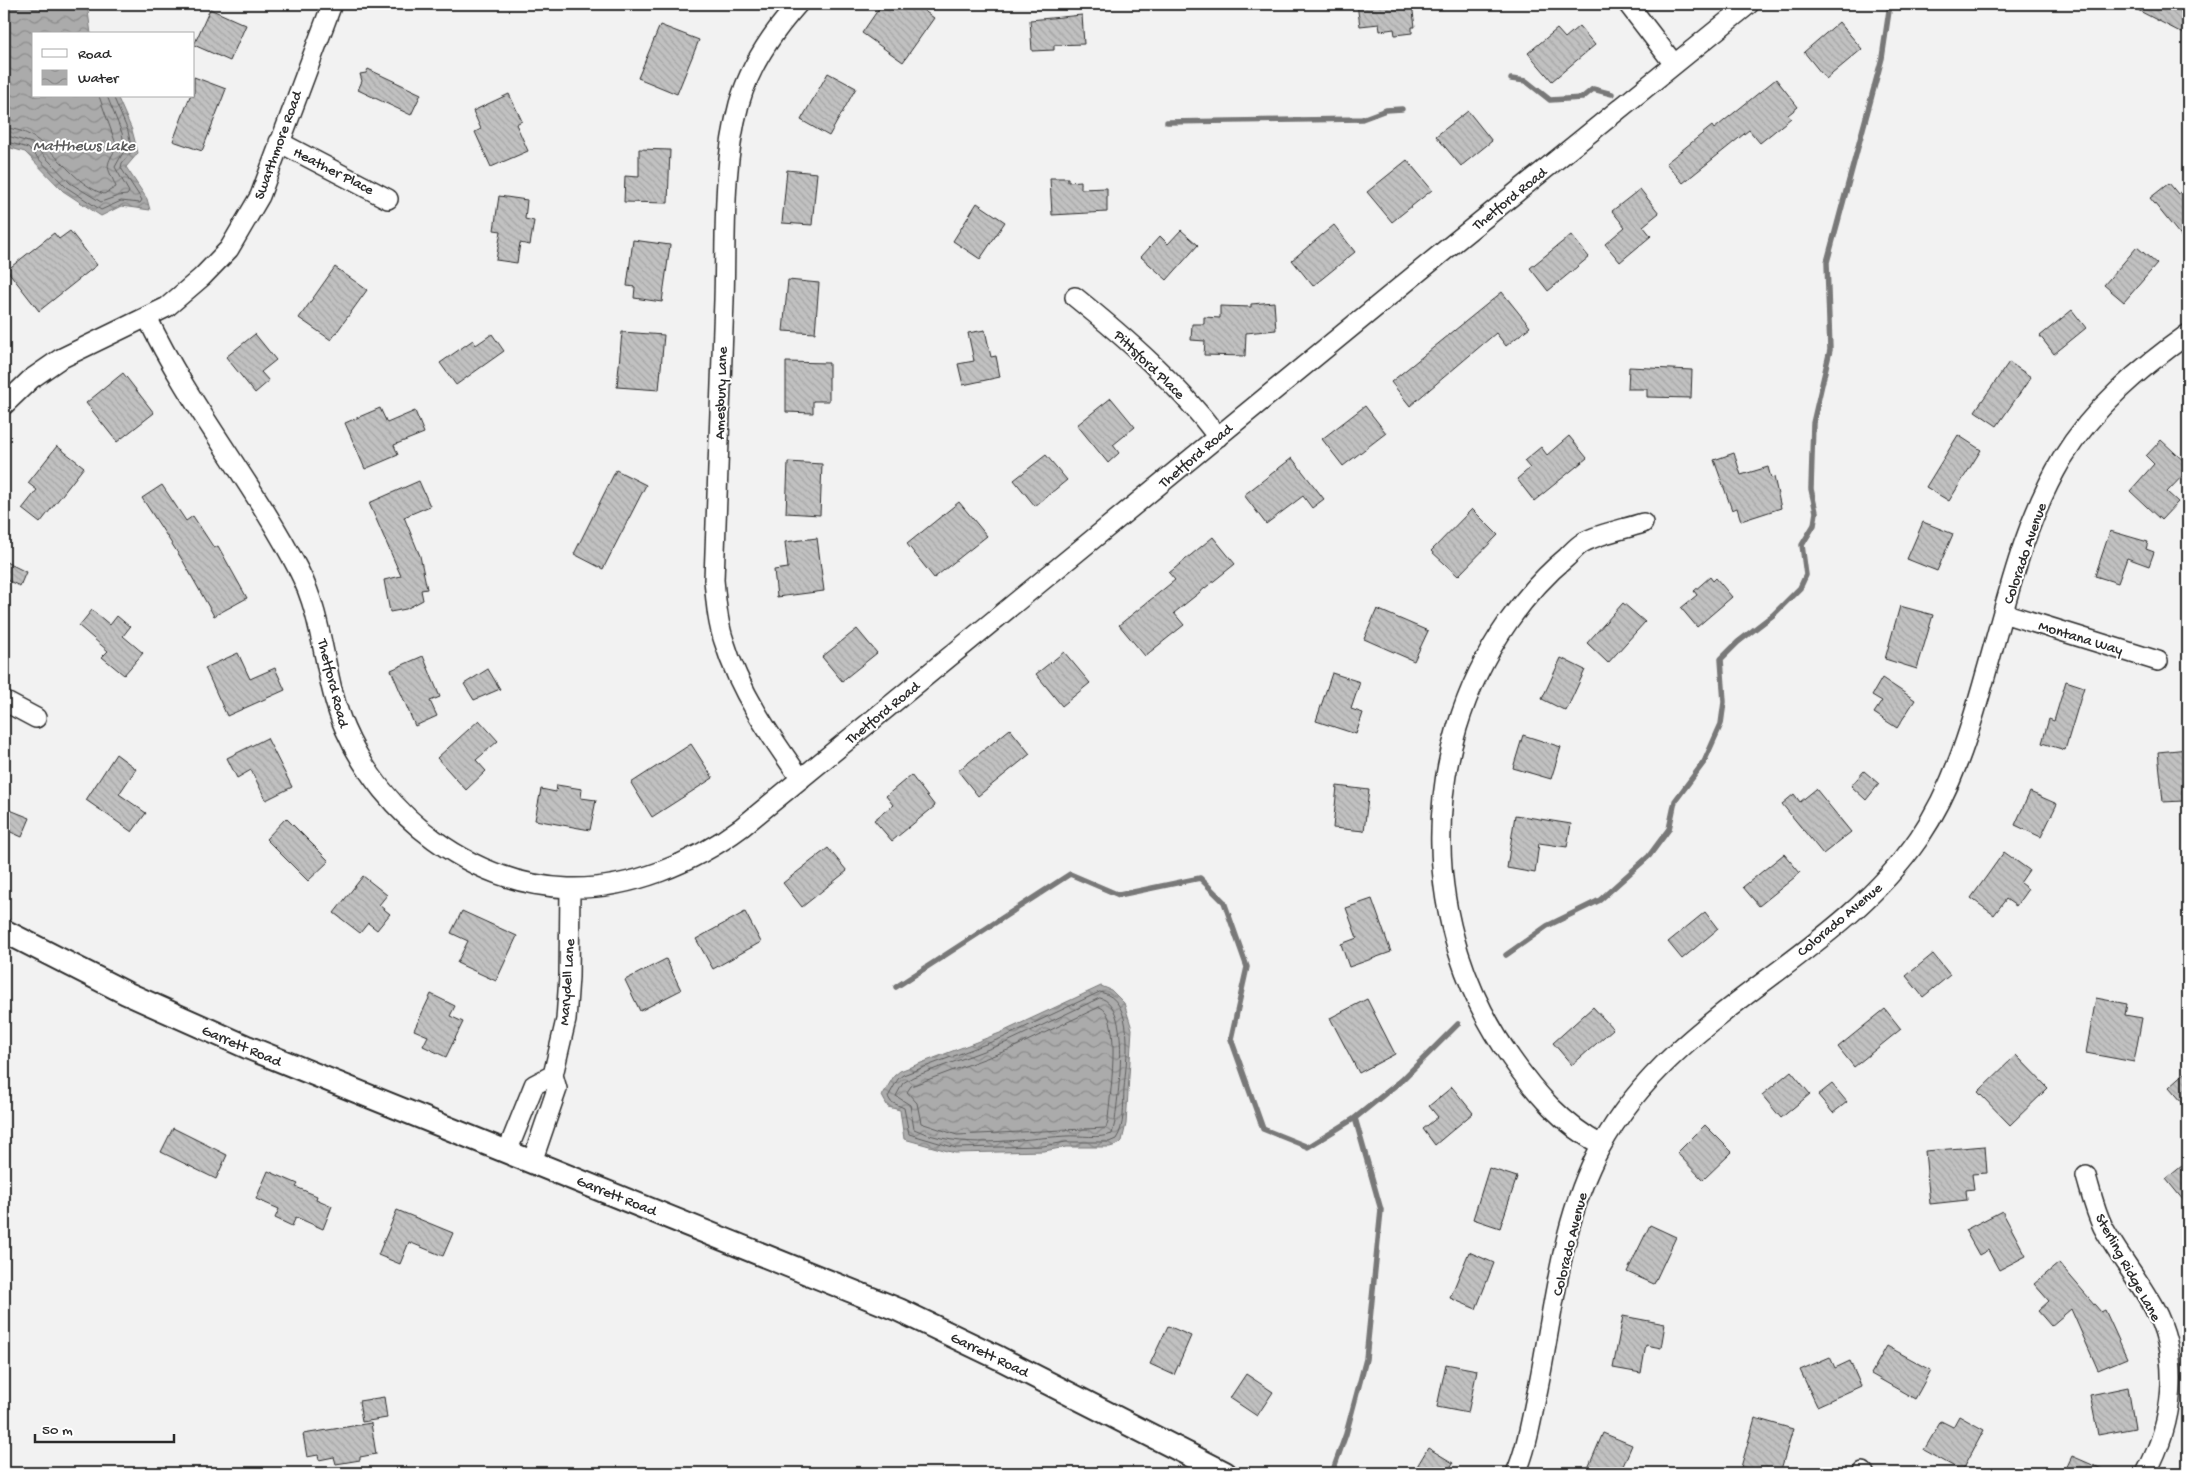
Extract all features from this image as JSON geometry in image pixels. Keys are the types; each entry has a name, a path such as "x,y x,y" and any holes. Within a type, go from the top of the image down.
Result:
{"street":[{"name":"Swarthmore Road","path":"4,405 31,379 60,359 167,307 202,277 229,248 260,196 332,4"},
{"name":"Amesbury Lane","path":"798,4 766,47 740,102 734,128 726,226 714,580 717,613 723,640 733,666 765,725 801,779"},
{"path":"1628,4 1674,64"},
{"name":"Thetford Road","path":"146,317 162,350 271,518 301,574 315,611 336,706 344,728 358,756 377,785 410,822 466,859 517,879 549,886 570,888 607,884 645,876 686,862 717,846 1749,4"},
{"name":"Heather Place","path":"279,142 388,199"},
{"name":"Pittsford Place","path":"1076,297 1127,339 1166,376 1218,437"},
{"name":"Colorado Avenue","path":"1516,1473 1529,1435 1568,1233 1579,1197 1601,1145 1639,1090 1666,1060 1713,1020 1839,923 1865,901 1900,863 1932,816 1954,771 1969,733 2003,613 2035,512 2064,456 2095,415 2116,392 2188,334"},
{"path":"1601,1145 1581,1134 1540,1096 1497,1039 1471,990 1460,959 1443,891 1440,834 1451,744 1468,694 1500,634 1518,607 1551,570 1584,542 1643,523"},
{"name":"Montana Way","path":"2003,613 2158,661"},
{"path":"4,701 36,718"},
{"name":"Marydell Lane","path":"532,1162 557,1089 553,1075 566,1020 569,976 570,888"},
{"name":"Garrett Road","path":"4,931 167,1012 288,1065 899,1310 1008,1362 1225,1473"},
{"path":"507,1152 534,1085 553,1075"},
{"name":"Sterling Ridge Lane","path":"2086,1176 2103,1227 2154,1309 2168,1343 2171,1364 2169,1408 2157,1452 2146,1473"}],"water":[{"name":"Matthews Lake","path":"4,4 91,4 88,11 91,32 32,32 32,98 118,98 132,130 138,153 126,167 147,199 150,210 121,206 101,216 63,191 25,152 4,146"},
{"path":"1101,986 1111,990 1124,1003 1132,1029 1126,1124 1122,1141 1119,1144 1110,1147 1066,1147 1044,1151 955,1153 904,1139 900,1110 888,1107 882,1096 894,1076 900,1071 1000,1033"}],"building":[{"path":"882,4 915,4 934,18 903,62 862,33"},
{"path":"1357,4 1412,4 1415,27 1412,27 1412,33 1395,35 1394,29 1380,31 1379,24 1360,26"},
{"path":"2126,4 2188,4 2188,36"},
{"path":"210,9 246,25 230,61 195,45"},
{"path":"1082,15 1084,44 1054,45 1054,50 1032,51 1030,20"},
{"path":"1839,22 1862,49 1826,79 1804,52"},
{"path":"660,25 699,40 677,94 638,78"},
{"path":"1579,26 1595,45 1552,81 1528,53 1557,29 1565,38"},
{"path":"368,69 421,94 411,115 358,90 362,81 360,74 366,73"},
{"path":"828,73 856,88 829,136 801,120"},
{"path":"195,77 226,89 202,151 173,141 189,98 195,98"},
{"path":"1776,79 1798,107 1788,115 1791,118 1760,143 1749,130 1683,183 1666,163 1712,126 1714,129"},
{"path":"509,94 522,121 516,124 528,151 491,167 475,132 481,129 473,111"},
{"path":"1468,111 1492,141 1461,166 1436,136"},
{"path":"639,149 670,150 668,203 624,202 625,176 639,177"},
{"path":"1407,160 1432,190 1392,222 1367,192"},
{"path":"787,170 817,173 812,225 782,223"},
{"path":"1050,178 1068,178 1068,182 1081,181 1081,189 1107,188 1107,212 1052,215"},
{"path":"2169,183 2178,194 2188,186 2188,245 2150,198"},
{"path":"1640,189 1659,213 1643,226 1651,236 1620,262 1605,244 1625,227 1612,211"},
{"path":"499,196 527,200 525,219 534,221 530,245 520,243 517,263 496,260 501,231 494,230"},
{"path":"977,203 1005,222 980,259 953,241"},
{"path":"1334,225 1355,252 1313,286 1292,260"},
{"path":"1181,230 1198,245 1167,280 1141,257 1160,236 1168,244"},
{"path":"70,231 97,265 39,311 7,270 54,233 59,239"},
{"path":"1571,235 1589,257 1548,291 1530,268"},
{"path":"633,240 670,245 662,302 634,298 635,287 627,286"},
{"path":"2137,247 2157,264 2124,302 2104,285"},
{"path":"335,267 367,290 331,340 299,318"},
{"path":"788,280 819,283 815,333 783,331"},
{"path":"1502,292 1530,327 1506,346 1496,333 1410,406 1391,382"},
{"path":"1274,302 1276,330 1246,333 1245,356 1204,355 1205,341 1191,340 1192,324 1204,324 1204,317 1220,318 1220,306 1251,307 1251,304"},
{"path":"2072,310 2086,328 2054,354 2040,336"},
{"path":"985,330 991,357 996,356 1000,377 963,385 958,364 974,361 968,333"},
{"path":"622,332 664,335 659,390 617,387"},
{"path":"255,334 276,360 261,372 269,381 255,393 226,357"},
{"path":"492,334 504,351 456,385 440,363 473,340 476,345"},
{"path":"786,362 829,363 829,401 813,401 813,413 786,412"},
{"path":"2009,362 2031,377 1997,426 1975,411"},
{"path":"1629,367 1692,370 1691,398 1647,397 1647,389 1628,389"},
{"path":"123,373 154,413 117,442 86,403"},
{"path":"1111,398 1135,427 1113,445 1119,453 1108,463 1077,425"},
{"path":"1365,406 1386,433 1343,466 1322,439"},
{"path":"380,408 387,423 415,411 424,433 394,445 398,455 365,469 345,423"},
{"path":"1958,435 1981,450 1949,501 1926,487"},
{"path":"1569,436 1587,458 1534,501 1517,479 1530,468 1524,461 1541,447 1547,455"},
{"path":"2161,440 2188,465 2188,470 2167,492 2178,502 2161,520 2130,491 2154,464 2146,456"},
{"path":"57,446 84,467 40,523 22,509 37,490 28,483"},
{"path":"1734,453 1741,475 1768,467 1771,478 1774,477 1781,508 1741,521 1737,508 1732,510 1714,460"},
{"path":"1046,455 1067,480 1035,506 1014,480"},
{"path":"1292,458 1324,499 1312,508 1303,496 1266,524 1244,495"},
{"path":"788,462 822,464 820,515 786,513"},
{"path":"616,470 646,485 603,569 574,554"},
{"path":"419,481 430,506 404,517 420,556 427,589 421,590 423,600 406,609 390,612 384,580 401,576 369,503"},
{"path":"162,485 186,521 193,516 214,548 218,546 247,598 214,616 183,561 142,498"},
{"path":"959,502 987,536 934,578 907,544"},
{"path":"1472,509 1498,535 1458,576 1431,551"},
{"path":"1923,522 1953,534 1937,571 1907,559"},
{"path":"2110,531 2148,542 2146,549 2154,552 2149,566 2127,558 2118,583 2095,576"},
{"path":"1213,537 1235,564 1174,613 1184,625 1145,656 1119,625 1175,580 1169,573"},
{"path":"817,538 824,591 777,597 774,570 788,568 785,542"},
{"path":"4,561 26,572 20,586 4,579"},
{"path":"1710,577 1713,581 1716,578 1732,597 1697,627 1681,608 1697,595 1694,591"},
{"path":"1623,603 1645,622 1608,663 1587,643"},
{"path":"1900,606 1933,615 1917,669 1885,659"},
{"path":"1377,609 1428,631 1414,661 1364,639"},
{"path":"92,610 110,625 117,616 130,627 123,636 143,653 124,675 102,657 108,651 79,626"},
{"path":"857,629 877,653 842,681 822,657"},
{"path":"1064,652 1090,683 1062,706 1036,674"},
{"path":"238,653 250,679 275,668 285,690 227,716 205,668"},
{"path":"423,656 440,697 430,701 437,716 415,726 391,670"},
{"path":"1561,658 1585,670 1566,711 1542,699"},
{"path":"488,669 500,689 474,700 464,684"},
{"path":"1332,673 1360,682 1351,709 1363,713 1356,734 1316,721"},
{"path":"1882,678 1915,700 1897,728 1874,713 1882,701 1872,695"},
{"path":"2066,681 2084,687 2065,750 2042,743 2049,719 2054,721"},
{"path":"479,720 498,741 476,760 486,771 466,790 437,758"},
{"path":"1010,729 1030,754 978,796 958,771"},
{"path":"1523,735 1561,747 1551,779 1513,768"},
{"path":"267,738 292,787 266,800 251,770 237,778 227,758"},
{"path":"691,744 713,778 652,817 631,783"},
{"path":"2188,749 2188,790 2182,790 2183,801 2163,802 2158,752"},
{"path":"116,754 136,769 119,794 146,813 132,832 86,800"},
{"path":"1864,771 1879,784 1866,800 1851,786"},
{"path":"911,775 935,806 892,841 874,820 893,805 886,796"},
{"path":"557,785 582,789 581,798 596,800 590,830 535,820 541,789 556,792"},
{"path":"1337,786 1369,790 1364,831 1333,828"},
{"path":"1816,789 1851,832 1823,854 1782,804 1794,794 1800,802"},
{"path":"2030,792 2057,804 2041,837 2015,825"},
{"path":"10,810 30,818 22,837 4,829"},
{"path":"1515,815 1571,824 1567,847 1539,843 1535,873 1507,868"},
{"path":"286,818 329,861 308,881 266,839"},
{"path":"828,848 847,871 802,907 783,883"},
{"path":"2004,852 2029,870 2020,883 2028,889 2016,906 2006,899 1994,915 1971,898"},
{"path":"1784,854 1800,873 1759,906 1743,887"},
{"path":"363,876 387,895 379,905 390,914 377,930 368,923 360,933 334,913"},
{"path":"1372,899 1391,952 1349,967 1341,944 1357,938 1346,908"},
{"path":"462,911 517,936 496,981 457,963 468,941 451,933"},
{"path":"745,912 761,942 713,969 696,939"},
{"path":"1705,912 1718,929 1682,959 1668,942"},
{"path":"1933,954 1950,975 1923,997 1906,976"},
{"path":"666,959 681,990 640,1011 625,980"},
{"path":"431,994 455,1006 450,1016 463,1022 446,1057 423,1046 428,1036 414,1030"},
{"path":"2096,998 2127,1004 2125,1015 2142,1018 2134,1062 2086,1053"},
{"path":"1367,999 1395,1054 1359,1073 1330,1018"},
{"path":"1593,1007 1613,1029 1572,1065 1553,1043"},
{"path":"1885,1009 1901,1029 1854,1067 1838,1047"},
{"path":"2016,1055 2048,1088 2010,1125 1978,1092"},
{"path":"2188,1070 2188,1109 2169,1087"},
{"path":"1791,1071 1810,1094 1781,1118 1762,1095"},
{"path":"1832,1084 1847,1102 1833,1113 1818,1095"},
{"path":"1452,1087 1473,1113 1435,1145 1423,1129 1438,1117 1429,1106"},
{"path":"1705,1125 1732,1152 1703,1180 1677,1153"},
{"path":"173,1128 227,1155 216,1179 161,1152"},
{"path":"1985,1146 1987,1173 1972,1174 1974,1189 1966,1190 1967,1200 1930,1204 1925,1151"},
{"path":"2188,1161 2188,1206 2166,1179"},
{"path":"1489,1168 1517,1177 1500,1228 1473,1219"},
{"path":"268,1171 298,1184 296,1187 317,1196 316,1199 332,1206 323,1229 296,1217 292,1226 275,1218 279,1209 256,1199"},
{"path":"397,1210 453,1233 443,1256 409,1242 400,1264 378,1255"},
{"path":"2002,1211 2026,1256 1999,1270 1988,1250 1979,1255 1965,1230"},
{"path":"1650,1225 1676,1237 1654,1284 1627,1272"},
{"path":"1469,1252 1494,1263 1476,1309 1450,1298"},
{"path":"2059,1263 2101,1312 2105,1310 2127,1358 2098,1370 2071,1309 2051,1326 2038,1311 2049,1301 2034,1284"},
{"path":"1623,1316 1665,1324 1661,1348 1646,1345 1641,1373 1613,1368"},
{"path":"1168,1326 1191,1336 1174,1375 1150,1364"},
{"path":"1887,1346 1931,1370 1915,1399 1871,1374"},
{"path":"1830,1357 1835,1368 1850,1361 1861,1386 1817,1406 1800,1370"},
{"path":"1446,1364 1477,1370 1468,1413 1437,1407"},
{"path":"1246,1374 1273,1392 1257,1416 1230,1398"},
{"path":"2128,1387 2135,1428 2098,1435 2090,1395"},
{"path":"384,1397 387,1418 362,1422 359,1401"},
{"path":"1959,1416 1984,1430 1962,1471 1924,1450 1941,1421 1953,1427"},
{"path":"1755,1418 1793,1429 1780,1473 1763,1473 1741,1467"},
{"path":"371,1423 376,1454 360,1457 360,1460 336,1464 334,1457 319,1460 318,1455 307,1457 303,1434"},
{"path":"1603,1433 1632,1445 1620,1473 1586,1473"},
{"path":"1428,1448 1453,1463 1447,1473 1413,1473"},
{"path":"2072,1456 2111,1473 2064,1473"}],"waterway":[{"path":"1506,955 1547,926 1600,900 1649,856 1669,829 1675,801 1704,762 1721,724 1724,702 1721,659 1738,642 1773,615 1800,588 1806,575 1802,545 1814,525 1816,512 1811,489 1813,423 1830,350 1827,262 1882,58 1890,4"},
{"path":"1511,79 1526,81 1550,100 1582,98 1593,89 1612,94"},
{"path":"1167,122 1362,119 1386,110 1402,109"},
{"path":"896,987 1070,874 1119,895 1200,878 1224,902 1247,967 1231,1039 1263,1129 1308,1147 1355,1118 1402,1080 1458,1024"},
{"path":"1332,1473 1346,1434 1366,1359 1381,1210 1355,1118"}]}
